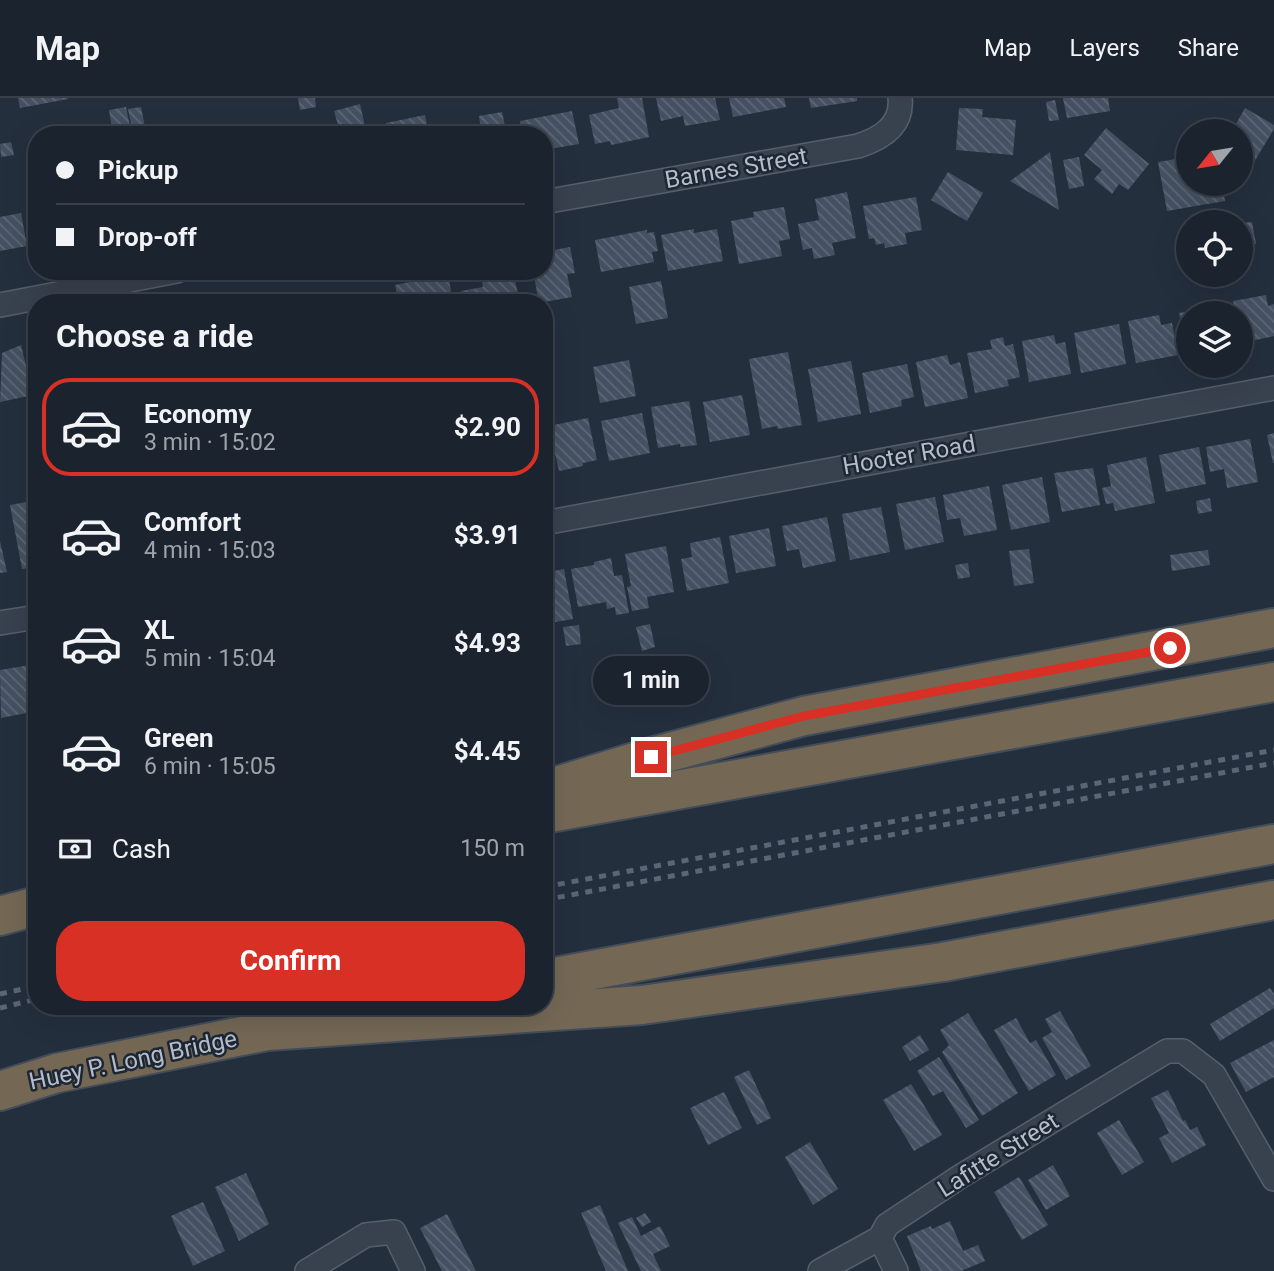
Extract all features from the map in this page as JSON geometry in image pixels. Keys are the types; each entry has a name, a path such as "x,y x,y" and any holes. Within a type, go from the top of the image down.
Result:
{"highway":[{"path":"553,787 651,757 804,716 1274,628"},
{"path":"553,812 1274,682"},
{"path":"553,977 1274,844"},
{"path":"553,1011 642,1005 943,962 1274,900"},
{"path":"0,916 28,908"},
{"path":"267,1031 351,1015"},
{"path":"267,1031 498,1015"},
{"name":"Huey P. Long Bridge","path":"0,1091 57,1073 267,1031"}],"street":[{"name":"Barnes Street","path":"553,200 858,146 878,139 889,130 897,119 900,98"},
{"path":"57,294 130,280"},
{"path":"0,305 28,300"},
{"name":"Hooter Road","path":"553,521 1274,388"},
{"path":"0,624 28,619"},
{"name":"Lafitte Street","path":"820,1271 880,1238 887,1225 961,1176 1167,1051 1183,1051 1214,1075 1274,1179"},
{"path":"307,1271 366,1235 394,1233 413,1271"},
{"path":"880,1238 896,1271"}],"building":[{"path":"18,98 68,98 68,99 20,108"},
{"path":"298,98 315,98 316,107 300,110"},
{"path":"617,98 642,98 649,137 611,145 610,141 595,144 589,115 619,108"},
{"path":"656,98 715,98 720,120 685,126 683,116 661,121"},
{"path":"729,98 784,98 786,107 733,117"},
{"path":"809,98 857,98 857,101 811,108"},
{"path":"1063,98 1108,98 1110,111 1067,118"},
{"path":"1055,100 1059,120 1049,121 1046,102"},
{"path":"360,104 365,126 338,126 334,111"},
{"path":"126,107 130,126 112,126 109,110"},
{"path":"141,107 145,126 131,126 128,109"},
{"path":"959,108 983,109 982,117 1016,120 1013,155 956,150"},
{"path":"1245,108 1274,125 1253,164 1253,119 1239,119"},
{"path":"572,111 579,144 553,148 553,126 521,126 520,121"},
{"path":"502,112 505,126 480,126 479,116"},
{"path":"425,115 427,126 387,126 386,123"},
{"path":"1106,128 1149,164 1128,190 1119,184 1112,194 1094,179 1102,170 1084,155"},
{"path":"11,142 14,155 1,157 0,144"},
{"path":"1050,152 1059,210 1010,181"},
{"path":"1079,157 1084,186 1069,189 1063,160"},
{"path":"1176,159 1176,196 1224,196 1225,201 1167,211 1158,162"},
{"path":"948,172 983,193 967,221 931,200"},
{"path":"847,192 856,238 832,243 835,255 814,259 812,248 803,250 798,224 819,220 815,199"},
{"path":"916,197 922,230 905,233 907,244 885,248 884,243 876,245 874,238 869,239 863,206"},
{"path":"784,207 790,239 779,241 782,256 739,264 731,221 754,217 753,212"},
{"path":"21,213 27,246 0,251 0,217"},
{"path":"694,229 694,233 717,229 723,261 668,271 661,235"},
{"path":"647,230 647,233 654,232 658,251 652,252 654,262 601,272 595,240"},
{"path":"570,247 575,273 567,274 572,297 553,300 553,294 537,294 535,280 553,280 553,250"},
{"path":"419,280 449,280 451,294 397,294 395,285"},
{"path":"482,280 515,280 518,294 462,294 461,291 483,287"},
{"path":"661,281 668,318 636,324 629,287"},
{"path":"1266,295 1268,306 1274,304 1274,336 1253,341 1253,301 1233,301"},
{"path":"1159,315 1161,325 1172,323 1176,355 1136,363 1128,321"},
{"path":"1119,324 1126,364 1081,373 1074,333"},
{"path":"1054,335 1056,344 1065,342 1071,374 1029,382 1022,341"},
{"path":"1003,337 1005,346 1013,344 1020,377 1007,380 1009,386 975,393 967,353 992,349 990,340"},
{"path":"21,345 28,374 28,396 0,402 2,353"},
{"path":"788,352 802,425 762,429 749,359"},
{"path":"947,355 950,365 960,362 968,398 925,407 916,362"},
{"path":"629,360 636,396 600,403 593,367"},
{"path":"851,361 861,414 818,422 808,369"},
{"path":"907,364 914,397 901,400 902,406 870,413 862,373"},
{"path":"742,395 750,435 710,442 703,402"},
{"path":"689,401 697,445 680,447 680,444 658,448 651,407"},
{"path":"642,413 650,453 609,461 601,421"},
{"path":"588,418 597,460 559,471 553,444 553,425"},
{"path":"1274,433 1274,463 1273,463 1267,435"},
{"path":"1250,439 1258,482 1227,488 1224,469 1210,472 1206,447"},
{"path":"1199,447 1206,484 1166,492 1159,455"},
{"path":"1146,457 1155,503 1115,511 1113,503 1106,504 1102,488 1111,486 1107,465"},
{"path":"1093,468 1100,505 1062,512 1054,473"},
{"path":"1042,477 1050,522 1011,530 1002,485"},
{"path":"989,486 997,530 964,536 960,518 947,520 943,495"},
{"path":"935,497 944,542 905,550 896,504"},
{"path":"1210,498 1212,511 1198,514 1196,501"},
{"path":"28,502 28,568 22,569 10,505"},
{"path":"881,507 890,552 850,560 842,514"},
{"path":"827,517 836,561 803,568 799,549 787,551 782,526"},
{"path":"769,528 776,566 736,573 729,536"},
{"path":"720,537 729,583 687,591 681,559 692,557 690,543"},
{"path":"0,541 7,572 0,573"},
{"path":"666,546 674,592 647,597 649,608 632,611 625,554"},
{"path":"1029,549 1034,583 1014,586 1009,551"},
{"path":"1208,550 1210,565 1172,571 1170,555"},
{"path":"611,558 614,576 622,575 629,613 616,615 615,607 607,609 606,602 578,607 571,569 594,565 594,562"},
{"path":"968,563 970,577 958,579 955,565"},
{"path":"564,569 573,619 553,622 553,571"},
{"path":"650,624 655,647 642,651 636,627"},
{"path":"579,625 581,644 566,646 563,627"},
{"path":"28,665 28,713 1,718 0,670"},
{"path":"1270,988 1274,994 1274,1008 1220,1041 1210,1024"},
{"path":"1060,1011 1091,1066 1066,1080 1042,1038 1052,1032 1045,1019"},
{"path":"968,1013 1018,1093 982,1116 942,1052 949,1045 940,1030"},
{"path":"1016,1018 1030,1043 1036,1040 1056,1075 1029,1091 994,1030"},
{"path":"920,1035 929,1050 910,1061 902,1047"},
{"path":"1274,1040 1274,1077 1246,1092 1230,1063"},
{"path":"939,1057 979,1120 966,1128 943,1091 933,1096 917,1071"},
{"path":"749,1070 771,1118 757,1125 734,1077"},
{"path":"911,1084 942,1135 914,1151 883,1100"},
{"path":"1168,1090 1183,1121 1185,1120 1190,1130 1197,1127 1206,1145 1172,1163 1159,1138 1169,1133 1151,1098"},
{"path":"724,1092 742,1128 708,1145 690,1108"},
{"path":"1119,1120 1144,1162 1122,1175 1097,1133"},
{"path":"810,1142 838,1189 813,1205 785,1157"},
{"path":"1053,1165 1070,1196 1046,1210 1028,1180"},
{"path":"246,1173 269,1224 239,1241 215,1187"},
{"path":"1019,1177 1048,1225 1022,1240 994,1192"},
{"path":"203,1202 225,1251 193,1266 171,1216"},
{"path":"600,1205 628,1271 606,1271 581,1213"},
{"path":"645,1213 651,1222 642,1227 636,1218"},
{"path":"447,1214 476,1271 442,1271 420,1228"},
{"path":"632,1217 641,1236 660,1226 670,1246 653,1254 661,1271 641,1271 618,1223"},
{"path":"950,1221 963,1251 978,1245 985,1261 961,1271 921,1271 907,1236"}],"railway":[{"path":"553,885 1274,750"},
{"path":"553,898 1274,763"},
{"path":"0,994 28,988"},
{"path":"0,1008 28,1001"}],"route":[{"path":"651,757 804,716 1170,648"}]}
